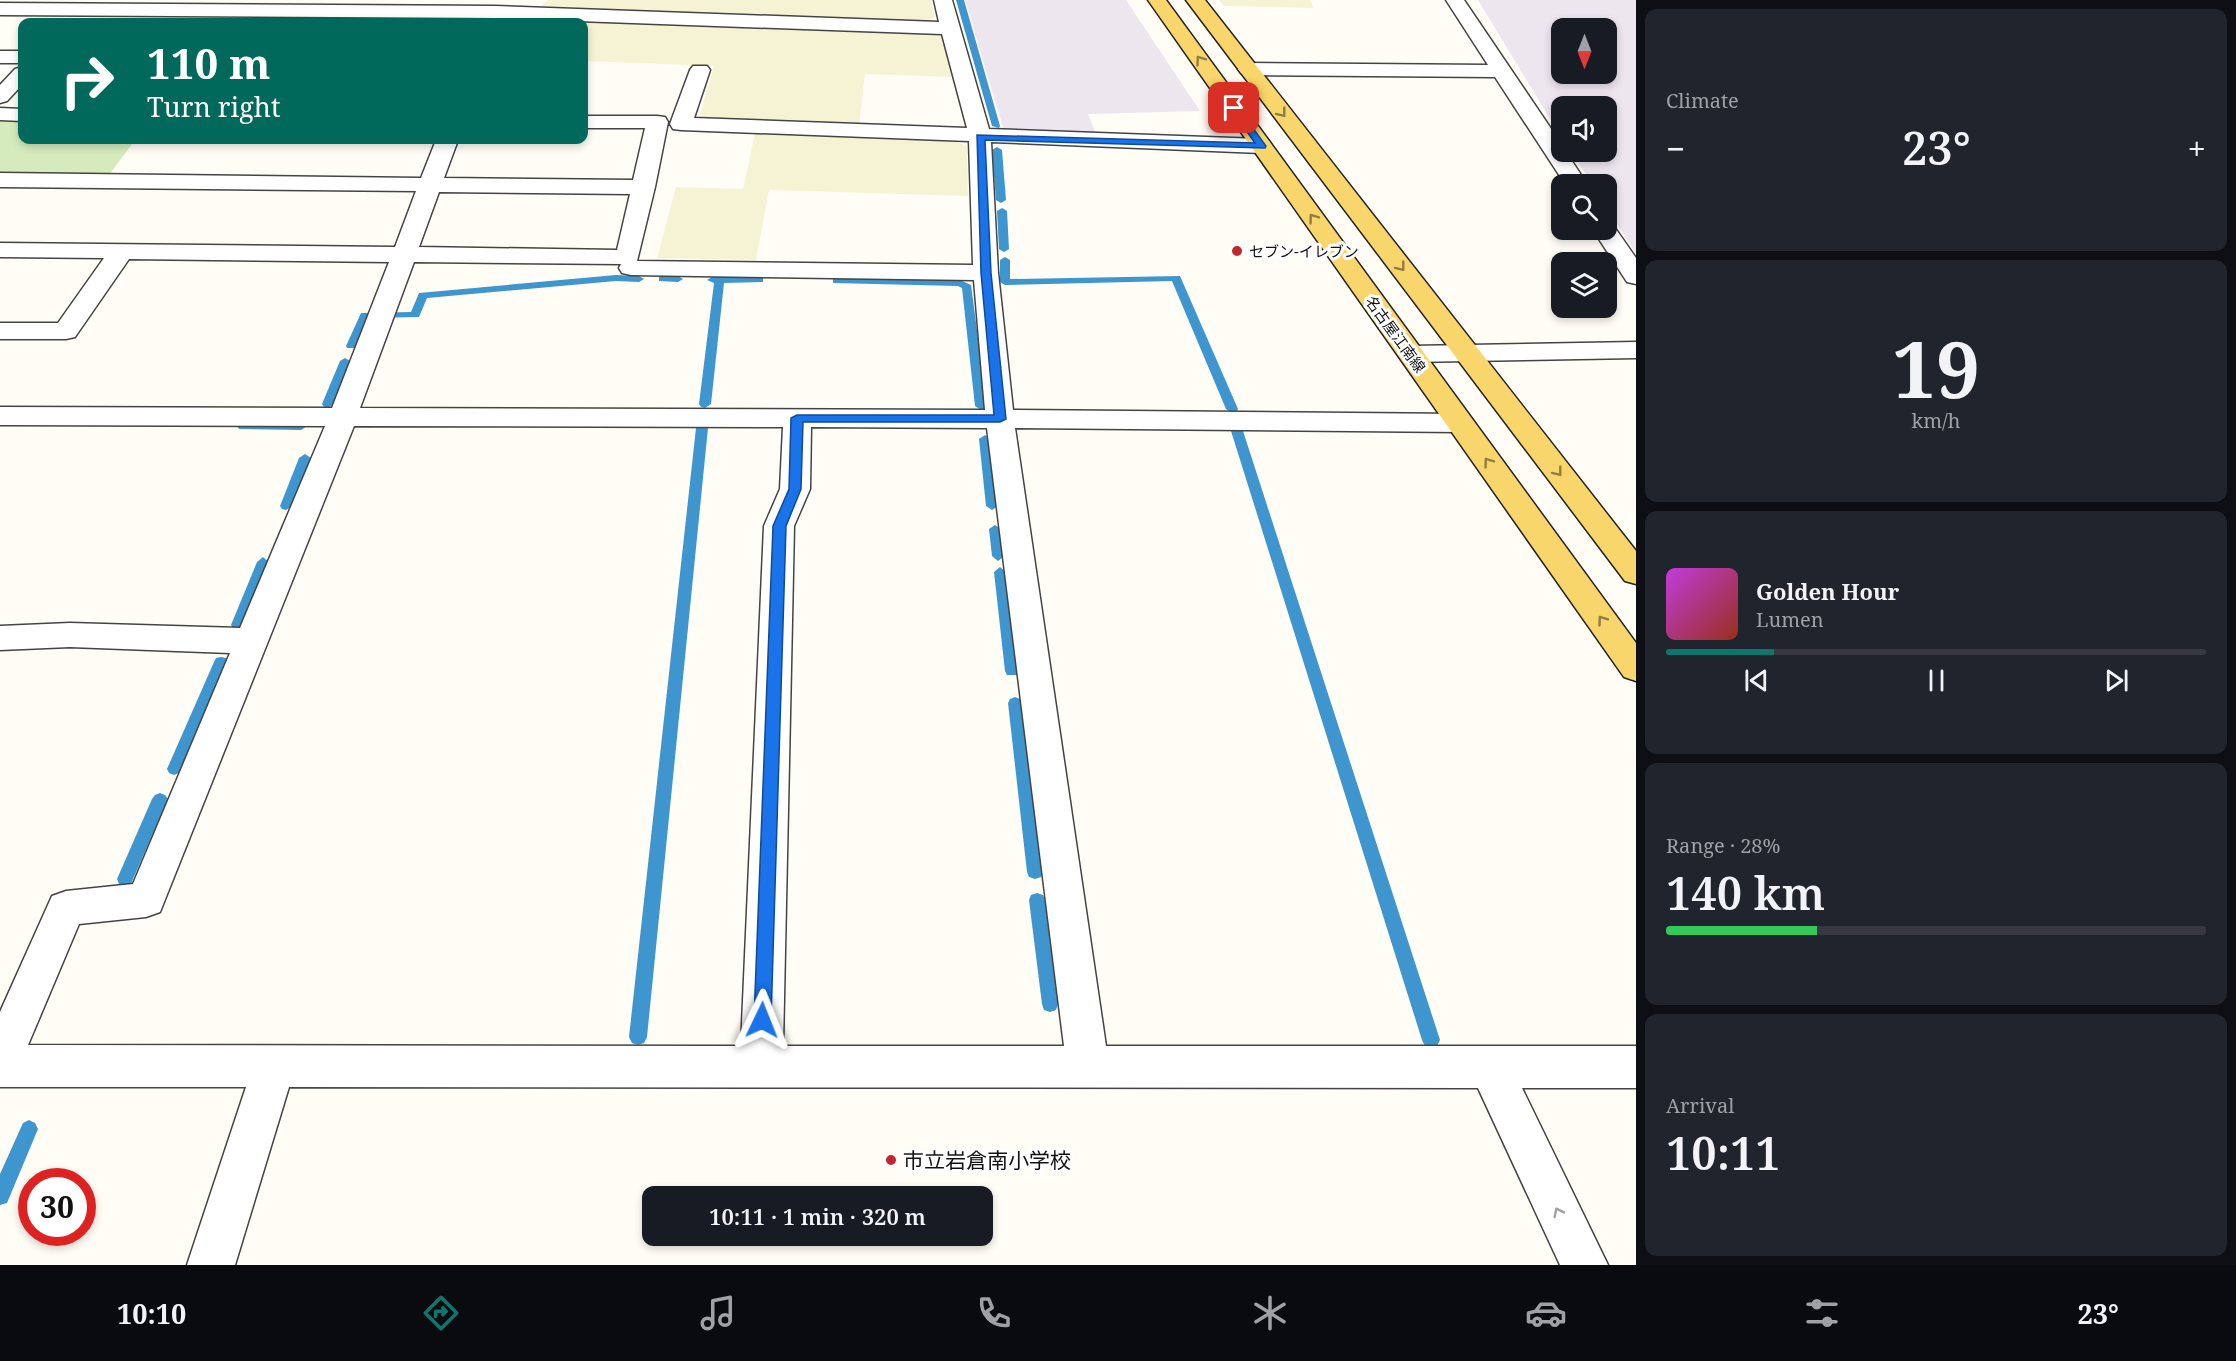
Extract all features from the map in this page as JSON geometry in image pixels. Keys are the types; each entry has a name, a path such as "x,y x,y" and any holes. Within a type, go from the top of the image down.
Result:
{"main road":[{"name":"名古屋江南線","path":"1156,0 1636,668"},
{"path":"1195,0 1636,573"}],"street":[{"path":"943,0 980,137 986,273 1000,419 1088,1067"},
{"path":"1455,0 1569,174"},
{"path":"0,9 81,11 230,5 388,6 950,28"},
{"path":"0,57 18,57"},
{"path":"1248,69 1502,71"},
{"path":"700,70 681,124 1261,146"},
{"path":"0,97 18,77"},
{"path":"0,114 18,115"},
{"path":"0,250 627,256 657,122 588,122"},
{"path":"0,1060 66,908 147,900 343,417 445,144"},
{"path":"0,180 644,187"},
{"path":"1612,240 1636,277"},
{"path":"0,331 66,331 121,252"},
{"path":"631,268 986,273"},
{"path":"1411,354 1636,350"},
{"path":"0,416 797,418 1460,423"},
{"path":"761,1067 779,526 795,489 797,418"},
{"path":"0,638 70,635 252,641"},
{"path":"0,1066 1636,1067"},
{"path":"211,1265 274,1066"},
{"path":"1490,1067 1584,1265"}],"shaded area":[{"path":"548,0 931,0 935,17 927,22 540,8"},
{"path":"965,0 1126,0 1200,111 1088,114 1096,134 1004,131"},
{"path":"1219,0 1310,0 1314,8 1224,6"},
{"path":"1478,0 1636,0 1636,254 1617,224 1617,174 1585,174 1578,162 1617,162 1617,96 1551,96 1551,120"},
{"path":"588,19 932,32 945,37 954,77 865,74 859,126 709,120 700,114 714,66 588,61"},
{"path":"755,133 954,140 967,147 968,196 769,190 756,260 657,258 676,187 743,189"}],"green space":[{"path":"0,121 18,121 18,144 132,144 109,175 0,174"}],"waterway":[{"path":"960,0 996,126"},
{"path":"997,150 1001,200"},
{"path":"1002,211 1004,249"},
{"path":"1005,260 1005,282 1176,278 1232,409"},
{"path":"351,346 365,315 415,315 423,295 616,278 639,279"},
{"path":"663,279 678,279"},
{"path":"712,280 719,280"},
{"path":"705,404 719,280"},
{"path":"719,280 759,280"},
{"path":"837,281 960,283 967,287 981,406"},
{"path":"328,404 345,361"},
{"path":"243,426 301,426"},
{"path":"638,1037 702,428"},
{"path":"1237,431 1431,1040"},
{"path":"985,439 992,506"},
{"path":"286,506 305,458"},
{"path":"995,529 998,556"},
{"path":"238,625 263,562"},
{"path":"1000,572 1012,671"},
{"path":"174,769 221,662"},
{"path":"1015,703 1035,872"},
{"path":"125,879 160,799"},
{"path":"1037,900 1050,1004"},
{"path":"0,1196 29,1129"}],"place":[{"name":"セブン-イレブン","path":"1237,251"},
{"name":"市立岩倉南小学校","path":"891,1160"}],"route":[{"path":"762,1020 779,526 795,489 797,418 1000,419 986,273 980,137 1261,146 1234,108"}]}
